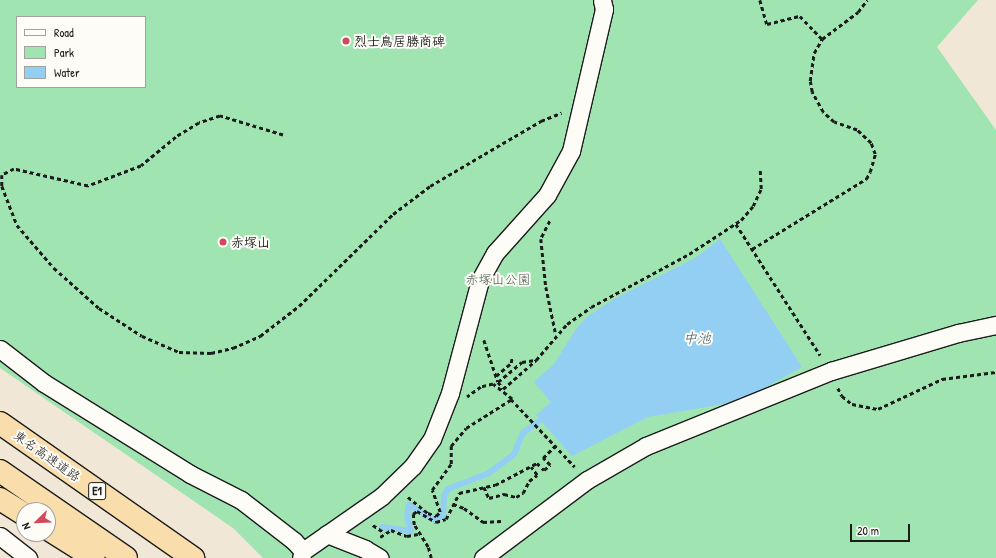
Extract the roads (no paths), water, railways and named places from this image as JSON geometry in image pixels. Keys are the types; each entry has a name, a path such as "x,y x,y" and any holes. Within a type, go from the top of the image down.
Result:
{"highway":[{"name":"東名高速道路","path":"0,423 193,558"},
{"path":"0,471 126,558"},
{"path":"0,498 16,509"},
{"path":"56,534 94,558"}],"street":[{"path":"0,349 44,383 184,470 241,500 294,541 302,554 327,534 382,496 413,466 432,439 450,393 480,280 495,253 542,201 571,151 604,9 602,0"},
{"path":"483,558 587,480 646,446 831,371 958,333 996,325"},
{"path":"327,534 365,549 380,558"},
{"path":"0,536 28,558"}],"water":[{"name":"中池","path":"720,239 802,367 755,393 724,404 648,417 572,456 536,415 551,402 534,382 554,364 576,329 588,316 616,298 695,258"}],"waterway":[{"path":"382,527 411,531 407,517 409,505 433,519 443,516 444,496 448,489 489,473 514,454 523,433 540,420"}],"place":[{"name":"烈士鳥居勝商碑","path":"346,41"},
{"name":"赤塚山","path":"223,242"}],"park label":[{"name":"赤塚山公園","path":"498,279"}]}
